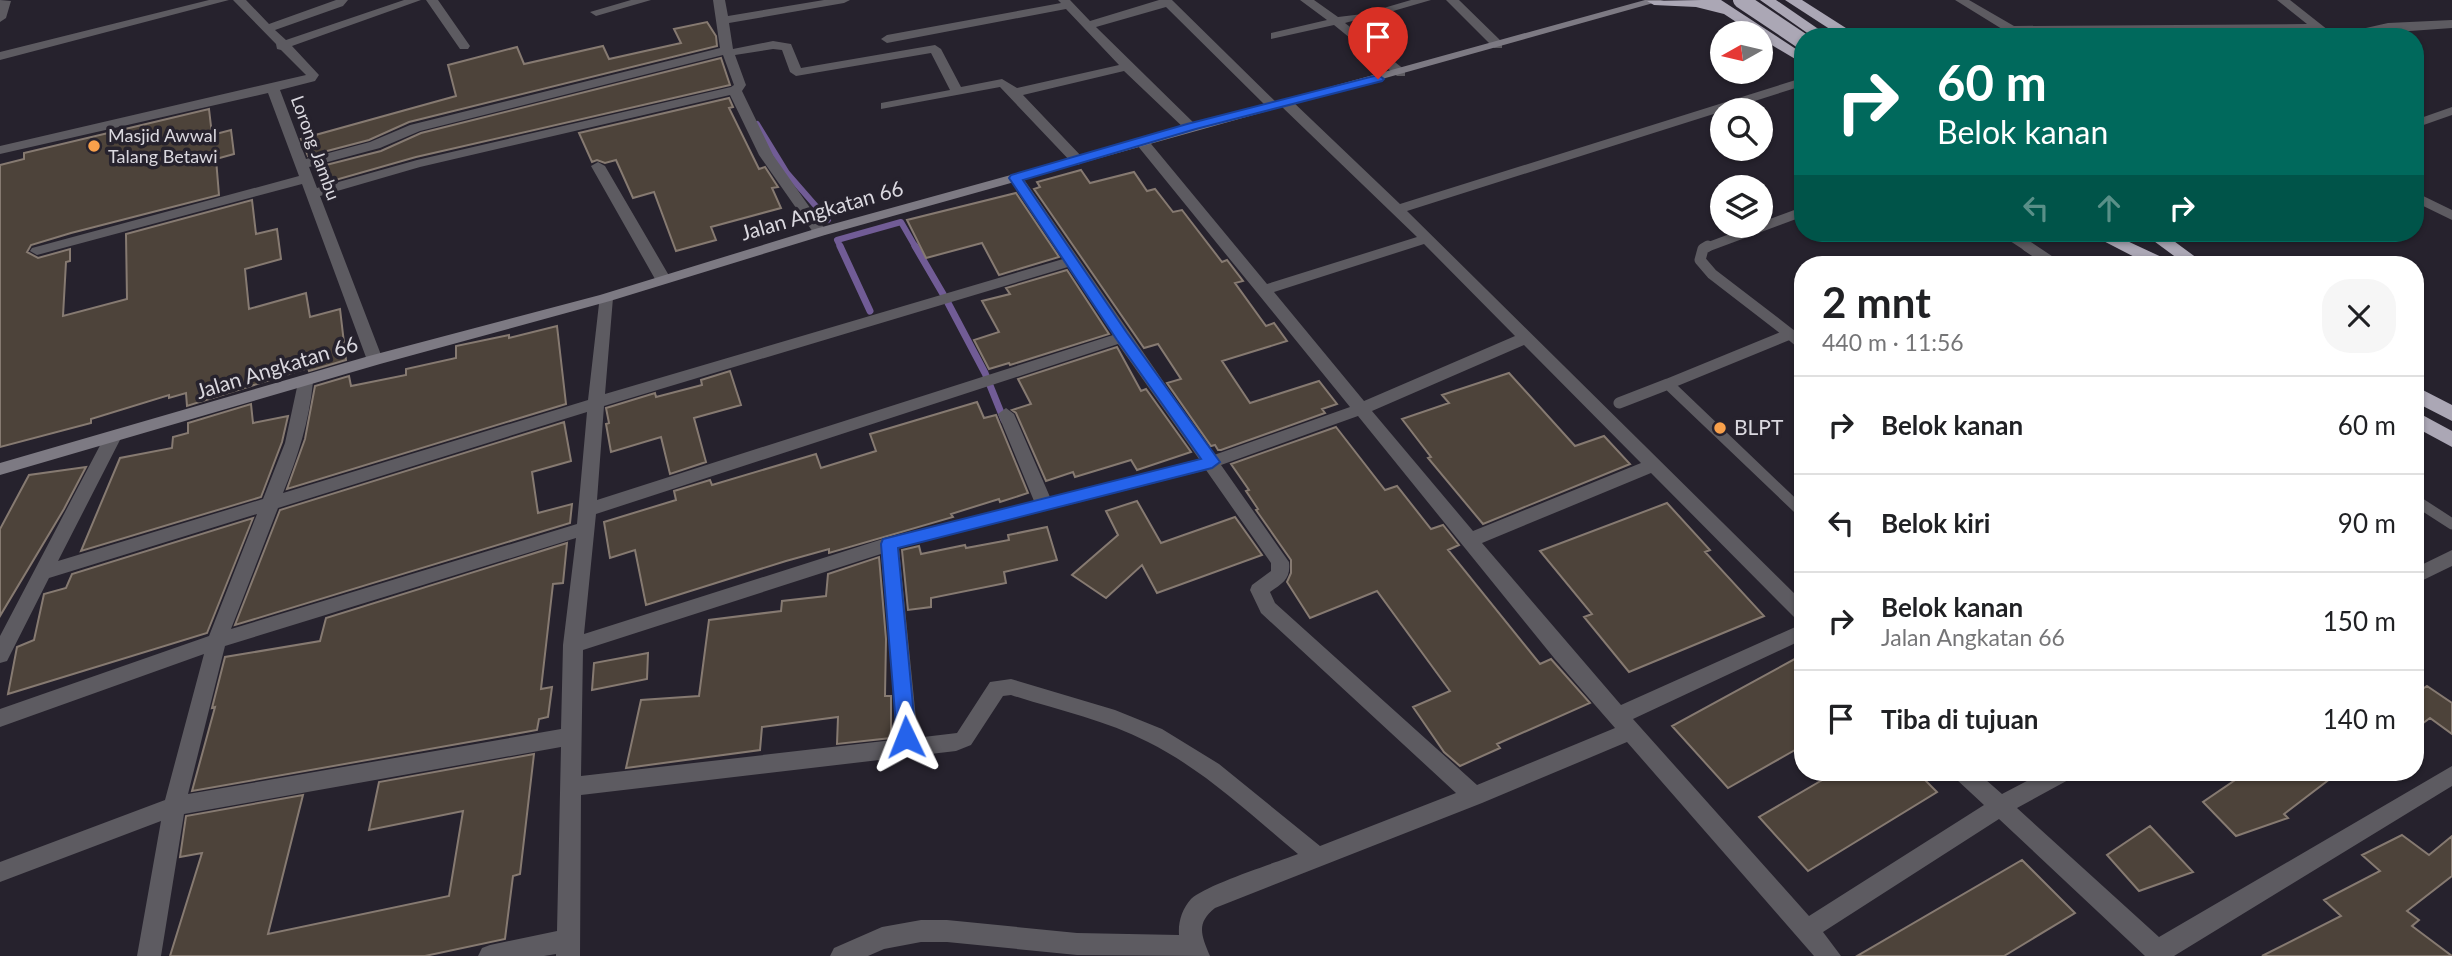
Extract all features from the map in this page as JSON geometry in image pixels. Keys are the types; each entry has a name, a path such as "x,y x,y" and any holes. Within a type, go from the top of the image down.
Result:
{"highway":[{"path":"1656,0 1696,3 1730,12"},
{"path":"1712,0 1744,21"},
{"path":"1744,21 1735,6 1743,0 1794,35"},
{"path":"1767,0 1809,28"},
{"path":"1773,0 1808,10"},
{"path":"1792,0 1838,28"},
{"path":"1773,40 1794,54"},
{"path":"2116,242 2144,256"},
{"path":"2125,242 2148,256"},
{"path":"2159,242 2180,255"},
{"path":"2163,242 2180,255"},
{"path":"2424,398 2452,414"},
{"path":"2424,423 2452,440"}],"street":[{"path":"0,55 223,0"},
{"name":"Lorong Jambu","path":"239,0 281,46 313,75 305,81 273,88 375,360"},
{"path":"266,29 339,4 342,0"},
{"path":"281,46 415,0"},
{"path":"432,0 464,46"},
{"path":"596,12 645,0"},
{"path":"719,0 727,21 727,51 740,85 735,91"},
{"path":"727,21 844,0"},
{"path":"1306,0 1401,72"},
{"path":"1376,12 1425,0"},
{"path":"1452,0 1499,45"},
{"name":"Jalan Angkatan 66","path":"0,469 112,439 375,360 605,298 829,229 1656,0"},
{"path":"1961,0 2008,28"},
{"path":"2283,0 2317,28"},
{"path":"0,18 5,1"},
{"path":"1089,25 1166,1 1397,209 1525,338 1609,407 1653,465 1794,605"},
{"path":"887,39 1067,3 1127,67 1191,127"},
{"path":"1275,36 1359,16"},
{"path":"2382,28 2452,24"},
{"path":"37,251 303,172 415,128 727,51 773,45 787,47 796,72 935,49 957,91"},
{"path":"1014,93 1127,67"},
{"path":"886,106 1002,83 1078,162"},
{"path":"1397,209 1794,85"},
{"path":"0,150 273,88"},
{"path":"311,194 417,164 723,91 735,91"},
{"path":"735,91 766,155 829,229"},
{"path":"2424,121 2452,111"},
{"path":"2431,118 2452,128"},
{"path":"1142,142 1363,408 1560,652 1807,930 1825,955"},
{"path":"597,166 663,279"},
{"path":"1016,178 1122,337 1280,562 1282,575 1259,590 1268,608 1474,796"},
{"path":"2424,201 2452,216"},
{"path":"1265,289 1426,239"},
{"path":"44,572 268,506 872,318 1072,261"},
{"path":"490,956 568,948 573,645 587,519 605,298"},
{"path":"0,718 217,641 587,519 1122,337"},
{"path":"573,645 889,544 1212,462 1363,408 1525,338"},
{"path":"149,956 174,806 217,641 294,443 302,412 305,382"},
{"path":"1006,414 1044,505"},
{"path":"0,655 112,439"},
{"path":"1470,540 1653,465"},
{"path":"889,544 907,729 904,742 898,750"},
{"path":"2424,572 2452,557"},
{"path":"842,956 882,938 921,931 947,930 1074,950 1196,951 1189,920 1196,907 1207,900 1474,796 1624,724 1794,636"},
{"path":"570,787 898,750 964,740 997,688 1012,687 1110,718 1171,743 1217,773 1317,857"},
{"path":"0,872 174,806 572,736"},
{"path":"1972,781 2159,954 2452,775"},
{"path":"1807,930 1999,807 2047,781"}],"lane":[{"path":"1794,215 1711,245 1703,249 1700,260 1712,274 1794,337"},
{"path":"2020,242 2042,256"},
{"path":"1609,407 1790,334"},
{"path":"1668,384 1794,504"},
{"path":"2424,506 2452,524"}],"building":[{"path":"707,22 716,36 717,46 409,122 369,140 308,156 301,139 456,96 448,65 517,47 524,64 603,46 609,59 681,43 674,29"},
{"path":"721,58 730,85 416,157 325,183 322,166 381,151 421,133"},
{"path":"729,98 733,107 729,108 759,169 765,167 778,187 772,188 781,208 711,227 716,240 676,251 654,192 633,198 616,160 592,162 579,133"},
{"path":"209,109 212,135 231,130 234,154 216,159 219,195 71,233 31,245 27,252 38,258 70,249 70,261 66,262 63,316 127,299 126,234 252,200 256,234 277,229 281,259 245,269 249,309 306,293 310,317 340,309 346,360 309,371 308,368 187,406 186,393 169,398 169,395 91,419 91,423 0,447 0,165 24,159 24,153"},
{"path":"1081,170 1090,183 1134,172 1147,191 1155,189 1173,212 1182,210 1222,262 1227,260 1243,281 1235,283 1266,326 1274,323 1287,341 1222,361 1250,403 1319,381 1337,404 1322,409 1325,413 1221,450 1215,445 1211,446 1167,383 1181,379 1158,344 1144,348 1034,189 1040,187 1037,182"},
{"path":"1016,193 1059,257 999,275 982,243 926,258 907,220"},
{"path":"1067,270 1109,334 989,369 974,340 999,332 982,301 1010,294 1006,288"},
{"path":"557,326 566,404 287,489 305,439 315,386 349,376 351,386 406,375 406,369 456,358 456,346 509,335 509,338"},
{"path":"1117,347 1141,391 1146,389 1191,452 1137,470 1131,460 1075,477 1073,472 1046,481 1016,413 1012,410 1031,404 1018,379"},
{"path":"730,371 741,405 694,418 706,462 670,474 661,437 611,452 606,408 655,393 656,397 702,385 701,380"},
{"path":"1509,373 1575,446 1604,436 1630,464 1483,524 1428,458 1431,457 1402,419 1449,403 1442,395"},
{"path":"977,402 984,418 996,415 1028,493 1000,502 999,499 951,514 953,517 829,553 829,549 786,561 646,605 635,550 610,558 604,522 676,500 674,491 710,480 712,485 816,454 821,468 876,451 870,434"},
{"path":"251,404 253,423 288,416 282,442 261,497 81,551 120,458 172,448 173,437 188,433 188,423"},
{"path":"564,422 571,461 532,472 538,513 572,504 570,523 235,625 280,510"},
{"path":"1336,427 1385,490 1397,486 1431,529 1443,525 1459,545 1448,550 1540,664 1551,659 1590,703 1497,744 1500,748 1460,766 1444,752 1413,707 1450,691 1377,591 1310,618 1287,582 1291,573 1291,560 1256,510 1258,509 1246,491 1249,490 1231,464"},
{"path":"86,467 0,616 0,529 29,475"},
{"path":"1137,501 1161,543 1235,517 1262,555 1157,593 1142,565 1106,598 1072,575 1118,535 1106,511"},
{"path":"1667,503 1710,550 1705,552 1764,616 1629,672 1584,617 1592,614 1540,551"},
{"path":"253,518 207,633 8,694 17,647 34,640 44,594 66,588 72,574"},
{"path":"1047,527 1057,560 1004,572 1006,583 931,598 931,607 908,610 902,550 919,546 921,554 965,545 966,548 1009,540 1008,535"},
{"path":"567,543 563,583 553,584 541,689 552,687 548,717 539,719 537,730 192,791 215,707 212,708 225,657 320,641 326,618"},
{"path":"879,557 886,639 885,696 891,696 891,738 837,744 838,717 762,727 760,750 626,768 641,700 699,696 709,620 781,611 782,601 826,596 828,574"},
{"path":"648,653 647,679 592,690 594,663"},
{"path":"1794,659 1794,751 1728,788 1672,726"},
{"path":"2427,686 2452,703 2452,734 2430,718 2424,722 2424,688"},
{"path":"534,754 520,874 513,876 505,939 425,956 170,956 202,853 180,857 186,816 303,795 268,934 449,896 463,811 369,830 379,782"},
{"path":"1821,781 1926,781 1937,792 1808,871 1759,817"},
{"path":"2234,781 2327,781 2284,814 2288,818 2236,836 2203,802"},
{"path":"2150,826 2193,872 2139,891 2107,855"},
{"path":"2402,835 2429,855 2452,836 2452,876 2407,911 2419,920 2412,926 2452,956 2262,956 2341,916 2324,900 2380,871 2362,855"},
{"path":"2022,860 2075,913 2004,956 1857,956"}],"waterway":[{"path":"757,124 787,173 828,220"},
{"path":"840,246 837,240 901,222 916,248"},
{"path":"840,246 870,311"},
{"path":"915,246 943,294"},
{"path":"948,303 985,373 1004,420"}],"place":[{"name":"Masjid Awwal Talang Betawi","path":"94,146"},
{"name":"BLPT","path":"1720,428"}],"route":[{"path":"906,737 889,544 1212,462 1122,337 1016,178 1191,127 1378,79"}]}
